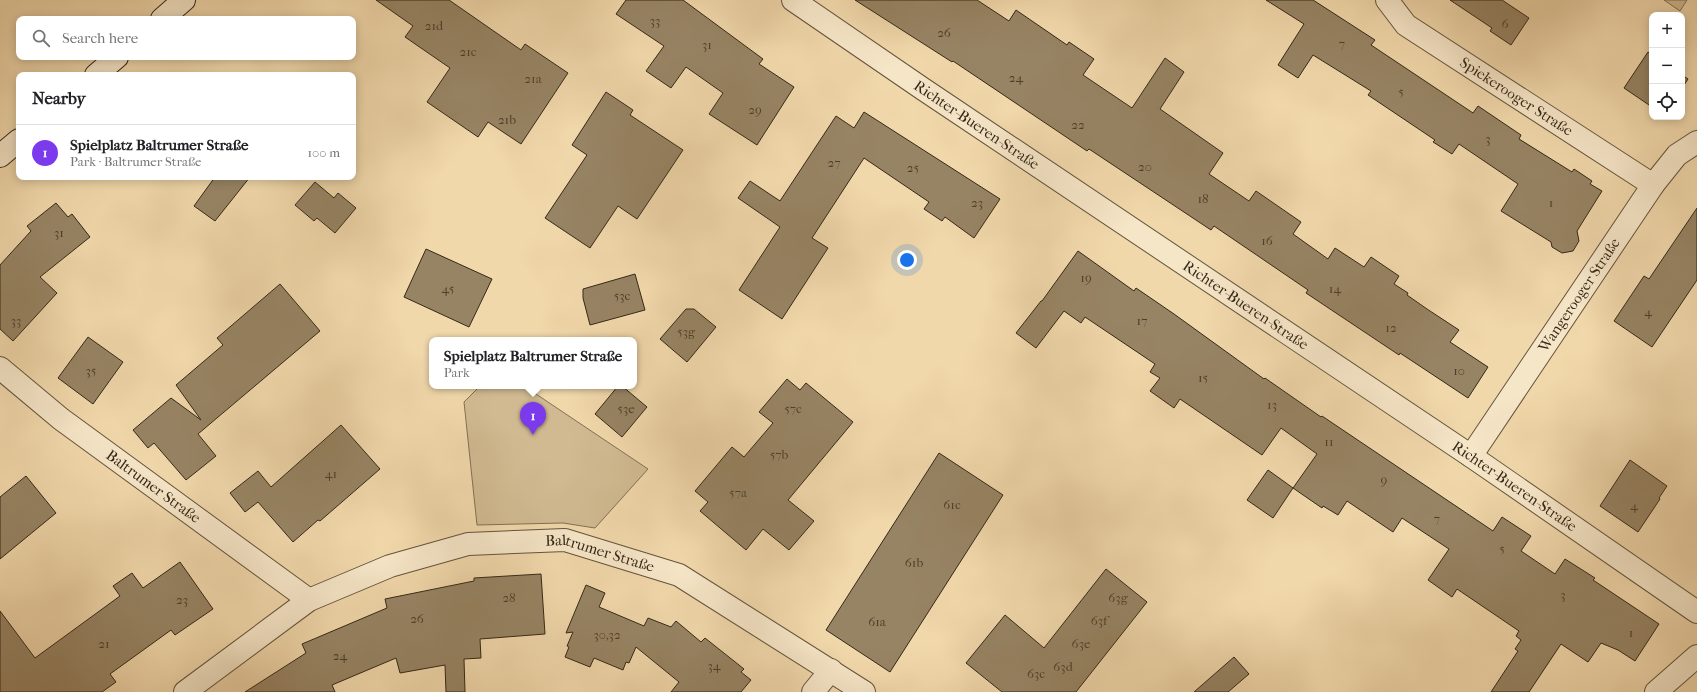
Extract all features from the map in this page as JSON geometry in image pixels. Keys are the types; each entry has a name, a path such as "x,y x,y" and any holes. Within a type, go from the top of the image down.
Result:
{"street":[{"path":"165,16 184,0"},
{"name":"Richter-Bueren-Straße","path":"793,0 936,98 1471,456 1697,612"},
{"name":"Spiekerooger Straße","path":"1387,0 1406,25 1653,185"},
{"path":"100,72 114,60"},
{"name":"Wangerooger Straße","path":"1471,456 1653,185 1677,155 1697,142"},
{"path":"0,156 16,143"},
{"name":"Baltrumer Straße","path":"0,368 66,423 309,600"},
{"name":"Baltrumer Straße","path":"185,692 309,600 390,566 468,544 565,540 679,575 864,692"},
{"path":"1656,692 1697,656"},
{"path":"813,692 831,670"}],"shaded area":[{"path":"1664,0 1687,0 1680,11"},
{"path":"477,389 528,389 648,469 595,528 563,523 477,525 464,402"}],"building":[{"path":"376,0 449,0 521,50 525,44 568,73 521,144 488,122 478,137 427,102 450,68 405,37 413,26"},
{"path":"626,0 683,0 763,59 759,64 794,87 757,145 709,114 723,93 686,67 671,88 646,71 664,46 616,14"},
{"path":"855,0 977,0 1009,21 1016,10 1067,45 1069,42 1094,59 1083,75 1132,108 1165,58 1184,72 1160,109 1223,153 1209,174 1249,201 1256,191 1301,222 1293,234 1328,259 1335,248 1364,267 1371,257 1399,276 1394,284 1408,293 1407,295 1459,330 1450,342 1488,367 1468,398 1400,353 1399,355 1306,293 1308,290 1214,226 1211,230 1089,149 1087,151 953,61 952,62"},
{"path":"1266,0 1313,0 1375,40 1371,45 1473,113 1478,106 1521,135 1519,139 1572,172 1574,169 1592,181 1590,184 1602,191 1577,231 1579,241 1573,251 1562,253 1552,247 1551,242 1501,211 1518,184 1459,144 1452,154 1433,142 1435,140 1368,95 1371,91 1313,55 1298,78 1278,65 1304,24"},
{"path":"1450,0 1502,0 1529,18 1511,45 1490,31 1492,28"},
{"path":"1648,52 1649,105 1624,88"},
{"path":"606,92 633,110 630,115 683,150 637,219 618,206 590,248 545,218 587,155 572,145"},
{"path":"864,112 1000,199 974,238 945,217 942,221 924,209 929,202 864,158 812,238 828,248 782,319 739,290 780,227 738,198 750,181 780,201 836,116 854,128"},
{"path":"213,180 248,180 215,221 194,206"},
{"path":"315,182 334,198 338,193 356,208 335,233 317,218 314,221 295,205"},
{"path":"56,203 68,217 72,214 90,237 40,277 57,293 13,341 0,329 0,265 31,231 27,226"},
{"path":"1697,208 1697,280 1652,347 1614,321 1644,276 1649,279"},
{"path":"426,249 492,279 469,327 404,297"},
{"path":"1078,251 1134,291 1136,288 1174,314 1264,379 1265,378 1493,531 1502,517 1531,536 1521,551 1555,574 1565,559 1595,578 1593,580 1659,624 1635,661 1618,650 1601,643 1588,662 1561,644 1529,692 1491,692 1518,651 1515,649 1521,640 1516,636 1519,631 1457,589 1452,597 1428,580 1449,549 1402,518 1393,532 1347,501 1338,515 1323,506 1322,508 1293,488 1317,454 1281,428 1262,455 1180,399 1174,408 1150,391 1160,378 1150,372 1155,364 1085,317 1081,323 1064,311 1036,348 1016,333 1042,301"},
{"path":"635,274 645,310 590,325 583,298 583,289"},
{"path":"280,284 320,331 198,434 216,456 186,480 154,443 148,448 133,430 171,398 201,420 176,385 223,345 217,338"},
{"path":"686,309 694,309 716,327 687,362 660,339"},
{"path":"88,337 123,362 93,404 58,378"},
{"path":"787,379 800,390 806,383 853,422 788,500 814,521 789,550 763,529 746,550 700,511 708,502 695,491 732,447 744,457 773,423 759,412"},
{"path":"616,389 626,389 647,407 622,437 595,414"},
{"path":"341,425 380,469 320,521 318,520 293,542 258,502 245,512 230,493 258,471 271,487"},
{"path":"939,453 1003,495 890,672 826,630"},
{"path":"1630,460 1667,486 1638,532 1600,506"},
{"path":"1268,470 1293,488 1273,518 1247,500"},
{"path":"26,476 56,513 0,559 0,497"},
{"path":"180,562 213,609 175,635 171,630 110,674 116,682 102,692 0,692 0,611 35,658 120,596 113,586 132,573 143,588"},
{"path":"1106,569 1147,602 1076,692 1002,692 966,663 1005,615 1044,648"},
{"path":"541,574 545,634 480,639 481,658 464,659 465,692 446,692 445,665 400,673 396,658 332,685 335,692 245,692 306,653 302,644 387,608 385,599 474,581 474,578"},
{"path":"586,585 605,593 599,607 644,626 648,618 671,627 676,621 701,642 705,638 744,669 741,672 751,680 741,692 671,692 679,682 636,647 629,663 626,662 623,670 594,658 590,667 565,657 569,647 567,646 573,632 566,633"},
{"path":"1234,657 1249,674 1228,692 1194,692"}],"place":[{"name":"Spielplatz Baltrumer Straße","path":"533,435"}]}
